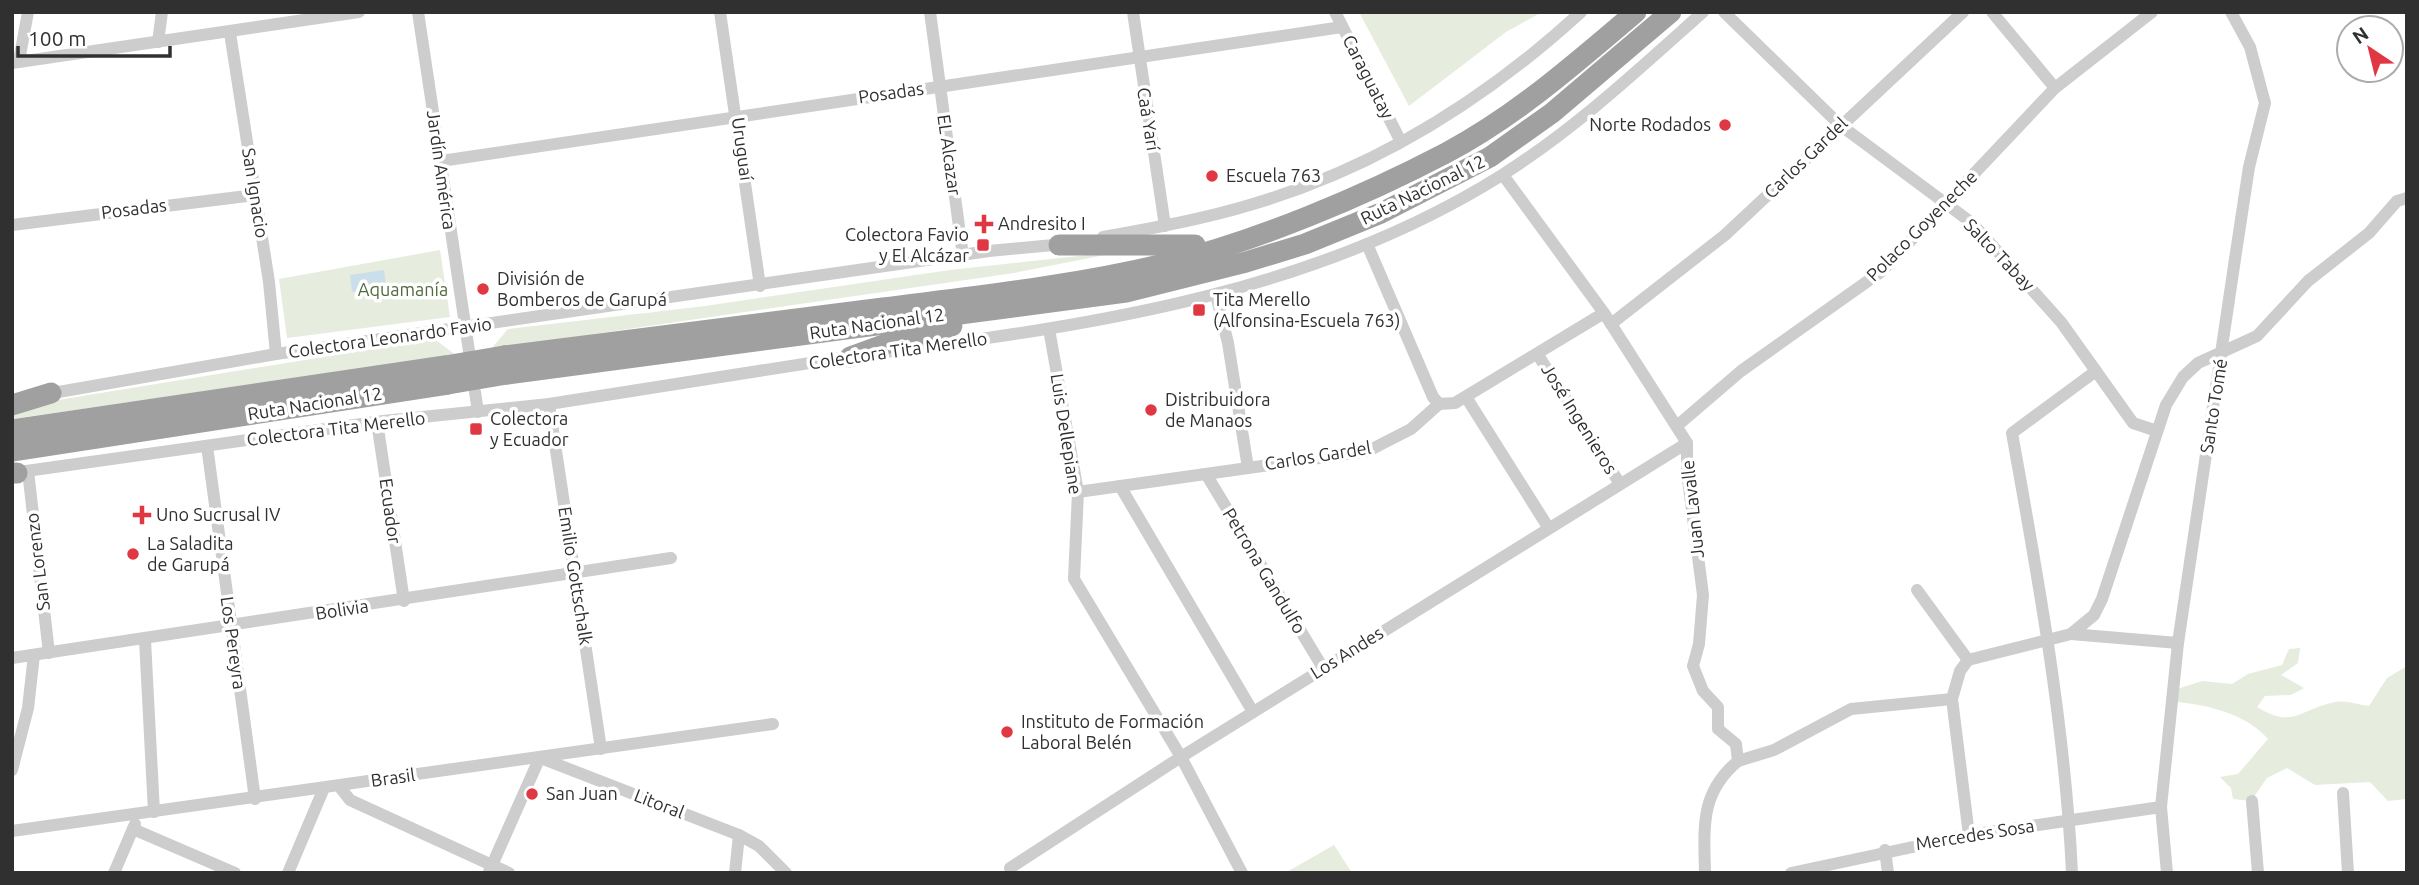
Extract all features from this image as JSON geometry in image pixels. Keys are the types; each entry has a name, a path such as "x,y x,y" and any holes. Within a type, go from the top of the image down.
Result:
{"highway":[{"name":"Ruta Nacional 12","path":"12,451 505,365 1105,277 1168,263 1236,241 1368,191 1448,151 1535,96 1636,12"},
{"name":"Ruta Nacional 12","path":"505,365 1126,292 1176,282 1305,244 1381,213 1490,157 1552,113 1671,12"},
{"path":"1059,245 1154,248 1236,241"},
{"path":"850,357 894,341 1047,302"},
{"name":"Ruta Nacional 12","path":"12,430 447,375"},
{"path":"12,405 51,393"}],"street":[{"path":"28,12 16,62 230,33 292,18 359,12"},
{"path":"158,42 162,12"},
{"name":"Jardín América","path":"418,12 469,351"},
{"name":"Uruguaí","path":"720,12 760,286"},
{"name":"EL Alcazar","path":"930,12 963,256"},
{"name":"Caá Yarí","path":"1133,12 1165,226"},
{"name":"Caraguatay","path":"1335,12 1401,142"},
{"path":"1165,226 1260,202 1345,170 1401,142 1470,102 1549,42 1581,12"},
{"name":"Colectora Tita Merello","path":"17,472 377,422 549,404 1116,319 1216,295 1367,244 1449,206 1503,175 1577,123 1703,12"},
{"name":"Salto Tabay","path":"1724,12 1840,125 1972,223 2061,322 2133,423 2157,431"},
{"name":"Carlos Gardel","path":"1078,492 1368,451 1411,429 1439,404 1455,403 1607,318 1725,234 1963,12"},
{"path":"1992,12 2055,88"},
{"name":"Polaco Goyeneche","path":"1678,425 1741,371 1882,271 2055,88 2152,12"},
{"name":"Santo Tomé","path":"2167,873 2161,807 2178,643 2249,167 2265,103 2250,47 2231,12"},
{"name":"Posadas","path":"441,161 1342,27"},
{"name":"San Ignacio","path":"230,33 270,282 276,354"},
{"name":"Juan Lavalle","path":"1503,175 1607,318 1678,425 1687,443 1687,472 1703,595 1699,644 1693,666 1703,691 1718,707 1718,729 1735,744 1738,761"},
{"name":"Posadas","path":"12,225 255,195"},
{"path":"2071,634 2094,615 2102,599 2166,405 2183,377 2198,363 2222,354 2257,335 2308,281 2369,233 2398,201 2407,198"},
{"name":"Colectora Leonardo Favio","path":"12,399 276,354 963,256 1059,245 1165,226"},
{"path":"1367,244 1433,397 1439,404"},
{"path":"1216,295 1228,343 1248,468"},
{"name":"Luis Dellepiane","path":"1049,329 1078,492 1074,579 1181,757 1242,873"},
{"name":"José Ingenieros","path":"1538,355 1620,484"},
{"path":"2072,873 2070,820 2048,640 2012,433 2096,371"},
{"path":"475,392 478,412"},
{"path":"1466,397 1548,527"},
{"name":"Emilio Gottschalk","path":"549,404 601,749"},
{"name":"Ecuador","path":"377,422 404,601"},
{"name":"Los Andes","path":"1010,869 1181,757 1687,443"},
{"name":"Los Pereyra","path":"207,446 255,799"},
{"name":"San Lorenzo","path":"17,472 49,653"},
{"name":"Petrona Gandulfo","path":"1206,474 1323,668"},
{"path":"1120,486 1253,712"},
{"name":"Bolivia","path":"12,658 404,601 671,558"},
{"path":"1917,590 1968,660"},
{"path":"1969,835 1952,699 1961,671 1968,660 2071,634 2178,643"},
{"path":"145,640 154,812"},
{"path":"12,770 28,708 34,655"},
{"path":"1705,873 1709,799 1720,777 1738,761 1774,750 1851,709 1952,699"},
{"name":"Brasil","path":"12,831 255,799 773,724"},
{"path":"491,869 540,757"},
{"name":"Litoral","path":"540,757 739,835 760,846 786,873"},
{"path":"339,786 349,800 491,869 509,873"},
{"path":"288,873 324,788"},
{"path":"2343,793 2348,873"},
{"path":"2252,801 2258,873"},
{"name":"Mercedes Sosa","path":"1791,873 1885,850 1969,835 2161,807"},
{"path":"114,873 139,814"},
{"path":"133,829 234,873"},
{"path":"735,873 739,835"},
{"path":"1885,850 1888,873"}],"green space":[{"path":"1359,12 1542,12 1506,32 1409,106"},
{"name":"Aquamanía","path":"440,250 450,317 287,338 279,279"},
{"path":"1125,251 1014,273 491,349 508,329 705,306 950,270"},
{"path":"434,339 456,355 12,419 12,411 27,405"},
{"path":"2300,648 2298,663 2281,675 2304,688 2291,695 2265,696 2257,707 2270,714 2289,717 2336,702 2369,706 2387,678 2407,666 2407,799 2388,801 2370,782 2315,785 2287,768 2267,778 2251,801 2233,799 2231,788 2220,777 2238,774 2268,739 2250,724 2227,713 2178,702 2174,690 2202,681 2232,684 2248,674 2282,665 2289,649"},
{"path":"1334,845 1352,873 1285,873"}],"water":[{"path":"384,270 386,286 352,292 350,275"}],"place":[{"name":"Norte Rodados","path":"1725,125"},
{"name":"Escuela 763","path":"1212,176"},
{"name":"Andresito I","path":"984,224"},
{"name":"Colectora Favio y El Alcázar","path":"983,245"},
{"name":"División de Bomberos de Garupá","path":"483,289"},
{"name":"Tita Merello (Alfonsina-Escuela 763)","path":"1199,310"},
{"name":"Distribuidora de Manaos","path":"1151,410"},
{"name":"Colectora y Ecuador","path":"476,429"},
{"name":"Uno Sucrusal IV","path":"142,515"},
{"name":"La Saladita de Garupá","path":"133,554"},
{"name":"Instituto de Formación Laboral Belén","path":"1007,732"},
{"name":"San Juan","path":"532,794"}]}
